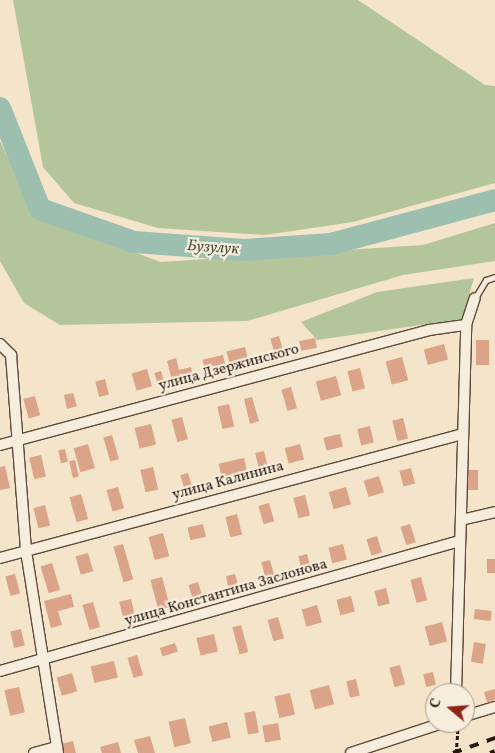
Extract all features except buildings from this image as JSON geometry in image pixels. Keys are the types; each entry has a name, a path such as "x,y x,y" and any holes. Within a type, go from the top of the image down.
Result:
{"street":[{"path":"456,683 466,325 475,298"},
{"name":"улица Дзержинского","path":"0,445 429,330 466,325"},
{"path":"0,344 11,355 15,441 26,551 57,750 34,753"},
{"name":"улица Калинина","path":"0,558 463,434"},
{"path":"461,520 495,512"},
{"name":"улица Константина Заслонова","path":"0,671 460,541"},
{"path":"475,713 495,707"},
{"path":"351,753 425,729"}],"lane":[{"path":"475,298 486,280 495,277"}],"path":[{"path":"456,753 457,733"}],"green space":[{"path":"13,0 358,0 485,85 495,86 495,183 353,222 265,235 158,228 74,203 43,167"},
{"path":"0,141 35,216 161,262 423,245 495,223 495,261 403,275 247,321 60,325 24,303 0,261"},
{"path":"474,278 462,319 317,340 301,322 377,292"}],"waterway":[{"name":"Бузулук","path":"0,108 40,209 134,242 244,250 331,244 495,200"}],"railway":[{"path":"453,753 495,738"},
{"path":"490,753 495,751"}]}
